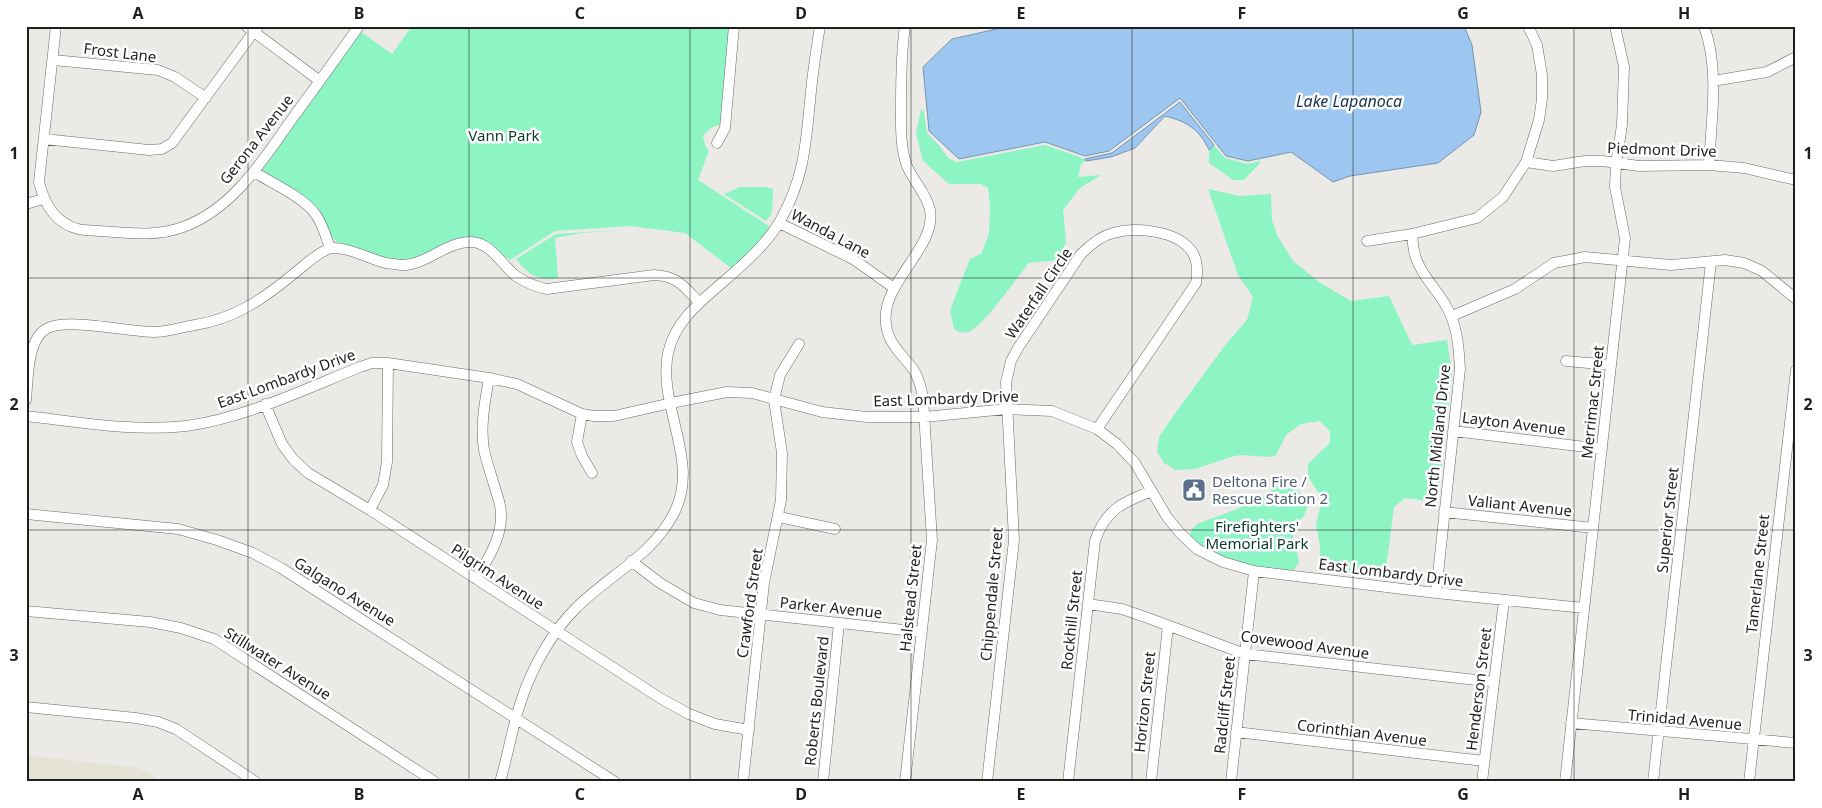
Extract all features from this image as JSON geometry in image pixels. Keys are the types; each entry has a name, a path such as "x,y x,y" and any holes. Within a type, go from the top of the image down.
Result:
{"street":[{"path":"26,204 43,199 39,182 56,26"},
{"name":"Gerona Avenue","path":"43,199 47,207 63,222 78,229 139,234 167,232 183,227 212,213 254,172 358,26"},
{"path":"716,143 725,128 734,26"},
{"path":"500,782 521,699 536,664 575,609 661,534 678,505 683,474 682,457 666,378 669,349 674,336 688,313 752,255 779,223 800,175 806,145 820,26"},
{"name":"Halstead Street","path":"905,26 901,57 901,139 907,166 930,210 930,216 925,238 894,288 886,306 885,324 891,342 904,360 914,369 920,383 923,397 932,540 905,782"},
{"path":"1367,241 1412,234 1477,218 1503,198 1526,162 1539,120 1542,99 1542,75 1537,45 1528,26"},
{"name":"Merrimac Street","path":"1565,782 1625,238 1615,187 1616,164 1622,126 1624,67 1615,26"},
{"path":"1704,26 1710,42 1714,81 1709,165"},
{"path":"44,139 149,150 162,149 172,143 206,98 253,28 320,81"},
{"path":"1714,81 1767,72 1796,57"},
{"name":"Frost Lane","path":"53,60 158,70 175,77 206,98"},
{"name":"Piedmont Drive","path":"1526,162 1553,166 1585,162 1647,166 1709,165 1744,168 1796,180"},
{"path":"254,172 300,200 315,213 323,227 330,248"},
{"name":"Wanda Lane","path":"779,223 853,259 894,288"},
{"name":"Waterfall Circle","path":"1006,409 1006,382 1011,361 1081,254 1111,233 1128,230 1165,234 1180,241 1193,254 1198,271 1196,283 1097,429"},
{"name":"North Midland Drive","path":"1412,234 1413,252 1420,267 1452,316 1459,349 1460,369 1436,592"},
{"path":"26,400 31,352 36,338 45,330 58,325 73,325 155,332 211,322 233,315 266,297 317,256 330,248 356,252 386,264 404,265 415,263 459,243 474,242 489,249 516,276 537,287 547,289 654,275 667,275 677,280 699,302"},
{"path":"1452,316 1515,288 1554,263 1585,256 1671,265 1725,260 1744,263 1762,271 1796,299"},
{"name":"Superior Street","path":"1653,782 1711,262"},
{"path":"774,400 780,375 799,344"},
{"path":"1566,362 1611,365"},
{"name":"East Lombardy Drive","path":"26,416 138,428 186,426 220,419 266,404 372,363 388,363 517,384 582,414 594,416 614,416 671,402 727,392 752,393 822,412 867,416 924,417 1006,409 1052,411 1097,429 1117,444 1135,463 1167,517 1197,549 1223,562 1254,571 1584,608"},
{"path":"370,510 382,485 387,462 388,363"},
{"name":"Tamerlane Street","path":"1749,782 1796,370"},
{"path":"476,579 492,552 499,533 501,519 500,503 484,450 482,428 489,378"},
{"name":"Crawford Street","path":"743,782 761,615 769,555 779,517 783,480 782,453 774,400"},
{"name":"Pilgrim Avenue","path":"266,404 282,444 293,459 308,472 370,510 660,698 689,714 715,724 748,730"},
{"name":"Chippendale Street","path":"987,782 1014,540 1006,409"},
{"path":"582,414 577,442 582,456 592,473"},
{"name":"Layton Avenue","path":"1453,431 1602,449"},
{"name":"Rockhill Street","path":"1068,782 1096,541 1100,528 1113,510 1152,491"},
{"name":"Valiant Avenue","path":"1444,512 1593,528"},
{"name":"Galgano Avenue","path":"26,514 178,529 253,553 281,568 615,782"},
{"path":"779,517 835,529"},
{"name":"Parker Avenue","path":"631,561 660,583 694,603 720,610 922,632"},
{"name":"Radcliff Street","path":"1231,782 1254,571"},
{"name":"Henderson Street","path":"1482,782 1504,600"},
{"name":"Covewood Avenue","path":"1088,604 1122,609 1245,654 1494,682"},
{"name":"Stillwater Avenue","path":"26,611 150,622 181,628 214,639 435,782"},
{"name":"Roberts Boulevard","path":"823,782 840,623"},
{"name":"Horizon Street","path":"1150,782 1168,626"},
{"path":"26,707 158,722 176,729 256,782"},
{"name":"Trinidad Avenue","path":"1571,723 1796,743"},
{"name":"Corinthian Avenue","path":"1236,732 1484,761"}],"shaded area":[{"path":"26,755 139,768 163,782 26,782"}],"green space":[{"name":"Vann Park","path":"412,26 730,26 721,124 711,128 703,136 709,151 698,180 769,226 766,232 753,249 731,268 685,233 630,226 555,231 510,260 478,240 410,260 394,260 339,244 332,237 317,209 267,178 262,170 263,165 361,32 392,54"},
{"path":"921,109 924,112 927,133 948,158 957,162 1045,145 1085,159 1086,161 1081,164 1078,177 1101,175 1080,188 1063,210 1066,242 1058,260 1029,263 1002,299 979,324 968,332 954,329 950,310 970,259 981,254 989,234 990,205 988,188 981,184 949,184 923,161 916,133"},
{"path":"1214,145 1225,158 1247,164 1260,161 1260,163 1244,180 1233,180 1209,163 1209,150"},
{"path":"740,187 766,187 773,189 772,213 766,221 724,194"},
{"path":"1208,189 1240,196 1271,194 1272,220 1278,237 1293,261 1319,282 1351,301 1389,296 1412,345 1447,340 1452,375 1438,496 1430,501 1405,498 1394,507 1386,568 1372,576 1327,570 1320,561 1320,546 1316,525 1322,498 1308,477 1308,464 1330,443 1330,431 1320,421 1301,424 1286,435 1276,455 1269,457 1234,456 1195,469 1176,470 1164,463 1157,451 1159,437 1176,412 1226,344 1247,320 1253,297 1238,275"},
{"path":"633,229 583,233 555,238 558,278 544,279 534,276 516,259 556,234"},
{"name":"Firefighters' Memorial Park","path":"1277,484 1299,491 1308,505 1304,516 1291,529 1299,562 1292,573 1251,566 1224,558 1200,545 1190,536 1191,531 1197,524 1264,496"}],"water":[{"name":"Lake Lapanoca","path":"1010,26 1464,26 1472,45 1481,112 1474,135 1438,163 1350,176 1333,182 1291,152 1248,161 1226,156 1180,98 1109,151 1085,156 1045,142 959,159 929,131 923,67 952,39"},
{"path":"1180,102 1214,145 1209,150 1192,127 1165,116 1135,148 1111,157 1086,161 1085,159 1112,153"}],"place":[{"name":"Deltona Fire / Rescue Station 2","path":"1194,490"}]}
